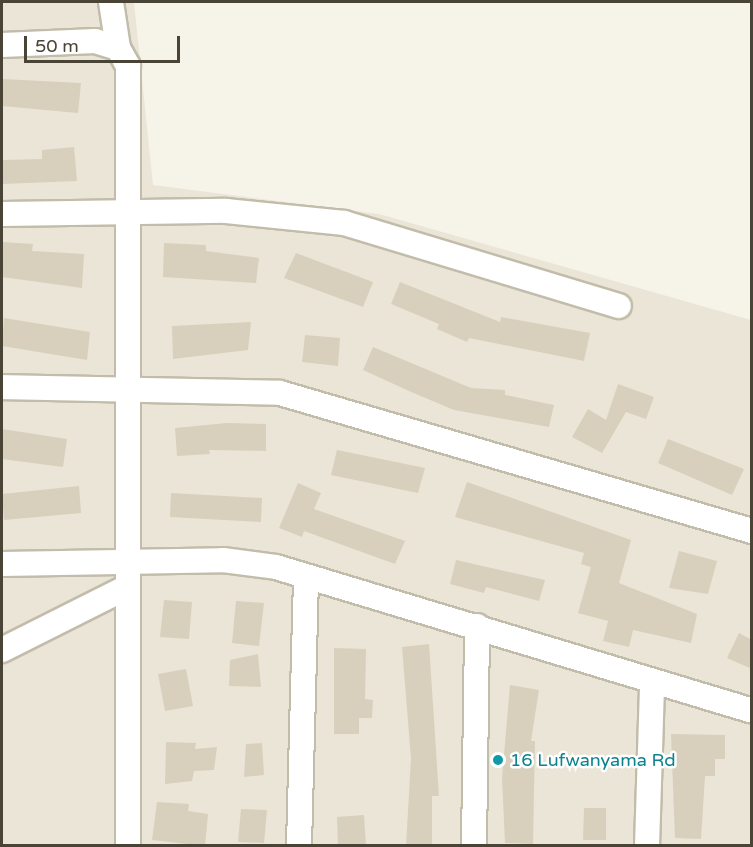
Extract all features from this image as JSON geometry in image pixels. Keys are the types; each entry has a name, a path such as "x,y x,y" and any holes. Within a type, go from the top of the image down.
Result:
{"street":[{"path":"111,2 118,48 128,66 125,215 128,846"},
{"path":"2,45 95,41 118,48"},
{"path":"2,214 276,213 344,223 619,306"},
{"path":"2,387 280,393 752,531"},
{"path":"2,564 223,560 306,577 477,626 652,683 752,711"},
{"path":"299,846 306,577"},
{"path":"2,650 127,587"},
{"path":"474,846 477,626"},
{"path":"647,846 652,683"}],"shaded area":[{"path":"2,2 134,2 153,185 379,214 751,320 751,845 2,846"}],"building":[{"path":"2,79 81,83 78,113 2,106"},
{"path":"74,147 77,181 2,184 2,160 42,159 42,150"},
{"path":"2,242 33,244 32,251 84,254 82,288 2,277"},
{"path":"164,243 206,245 206,251 259,258 256,283 163,277"},
{"path":"296,253 373,282 363,307 284,278"},
{"path":"400,282 500,322 501,317 590,333 584,361 469,338 467,342 437,329 439,324 391,304"},
{"path":"4,318 90,332 87,360 2,346"},
{"path":"251,322 248,350 173,359 172,326"},
{"path":"305,335 340,338 338,366 302,362"},
{"path":"373,347 471,388 505,390 505,395 554,405 549,427 454,410 409,391 363,370"},
{"path":"618,384 654,397 646,419 626,412 602,453 572,437 588,409 606,420"},
{"path":"227,423 266,424 266,451 209,450 210,454 177,456 175,428"},
{"path":"2,429 67,439 63,467 2,459"},
{"path":"668,439 744,469 732,495 658,463"},
{"path":"337,450 425,468 418,493 331,475"},
{"path":"467,482 631,540 619,583 697,614 691,643 633,630 629,647 603,641 608,621 578,613 591,567 581,564 584,553 455,517"},
{"path":"298,483 321,493 314,509 405,541 395,564 304,531 302,537 279,528"},
{"path":"79,486 81,513 4,520 2,494"},
{"path":"171,493 262,498 261,522 170,517"},
{"path":"679,551 717,561 708,594 669,588"},
{"path":"456,560 545,580 539,601 486,587 484,593 450,584"},
{"path":"164,600 192,602 189,639 160,637"},
{"path":"236,601 264,603 259,646 232,643"},
{"path":"739,633 752,640 752,669 727,658"},
{"path":"429,644 439,796 432,796 432,846 406,846 411,759 402,647"},
{"path":"334,648 366,649 365,699 373,700 372,718 359,718 359,734 334,734"},
{"path":"258,654 261,687 229,686 230,660"},
{"path":"186,669 193,706 165,711 158,674"},
{"path":"510,685 539,690 531,741 535,741 533,844 505,843 502,778"},
{"path":"671,734 725,735 725,759 715,759 715,776 705,776 701,839 675,838"},
{"path":"166,742 196,743 195,749 217,747 214,770 194,771 192,781 165,784"},
{"path":"262,743 264,775 244,777 246,744"},
{"path":"157,802 189,804 188,811 208,814 205,846 152,840"},
{"path":"584,808 606,808 606,840 583,840"},
{"path":"241,809 267,810 264,843 238,842"},
{"path":"364,815 366,846 338,846 337,817"}],"place":[{"name":"16 Lufwanyama Rd","path":"498,760"}]}
